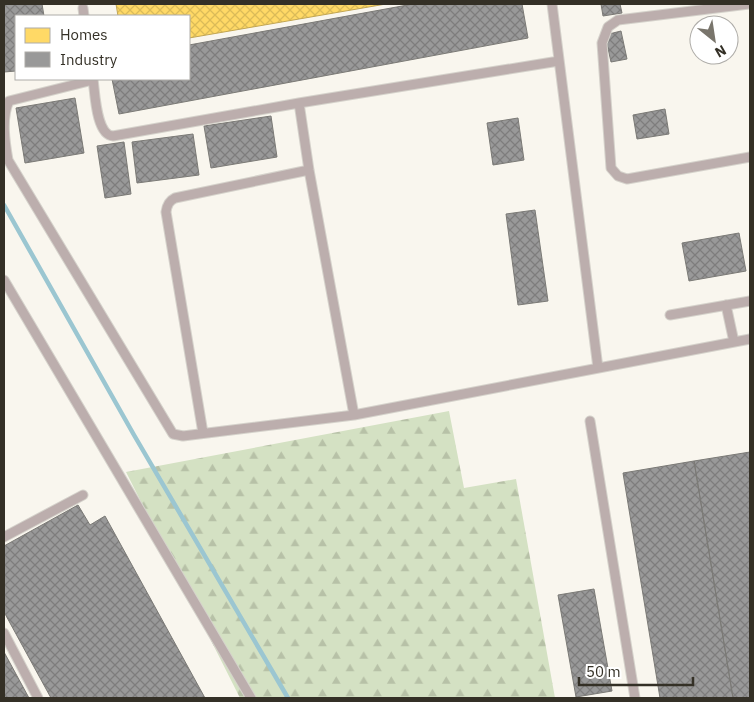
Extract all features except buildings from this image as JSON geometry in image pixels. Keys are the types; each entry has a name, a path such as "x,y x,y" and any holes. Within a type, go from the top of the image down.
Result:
{"lane":[{"path":"552,4 598,368"},
{"path":"749,4 618,20 608,27 602,43 610,168 618,176 627,179 750,157"},
{"path":"93,80 100,125 109,136 559,61"},
{"path":"89,80 9,101 5,109 8,160 173,434 183,436 354,415 750,339"},
{"path":"299,103 309,170 354,415"},
{"path":"203,433 166,212 167,206 175,198 309,170"},
{"path":"4,280 251,698"},
{"path":"670,315 750,301"},
{"path":"726,305 734,342"},
{"path":"590,421 635,698"},
{"path":"4,537 83,495"},
{"path":"4,633 38,698"}],"green space":[{"path":"449,411 464,488 516,479 555,698 240,698 126,472"}],"waterway":[{"path":"4,205 134,435 288,698"}]}
